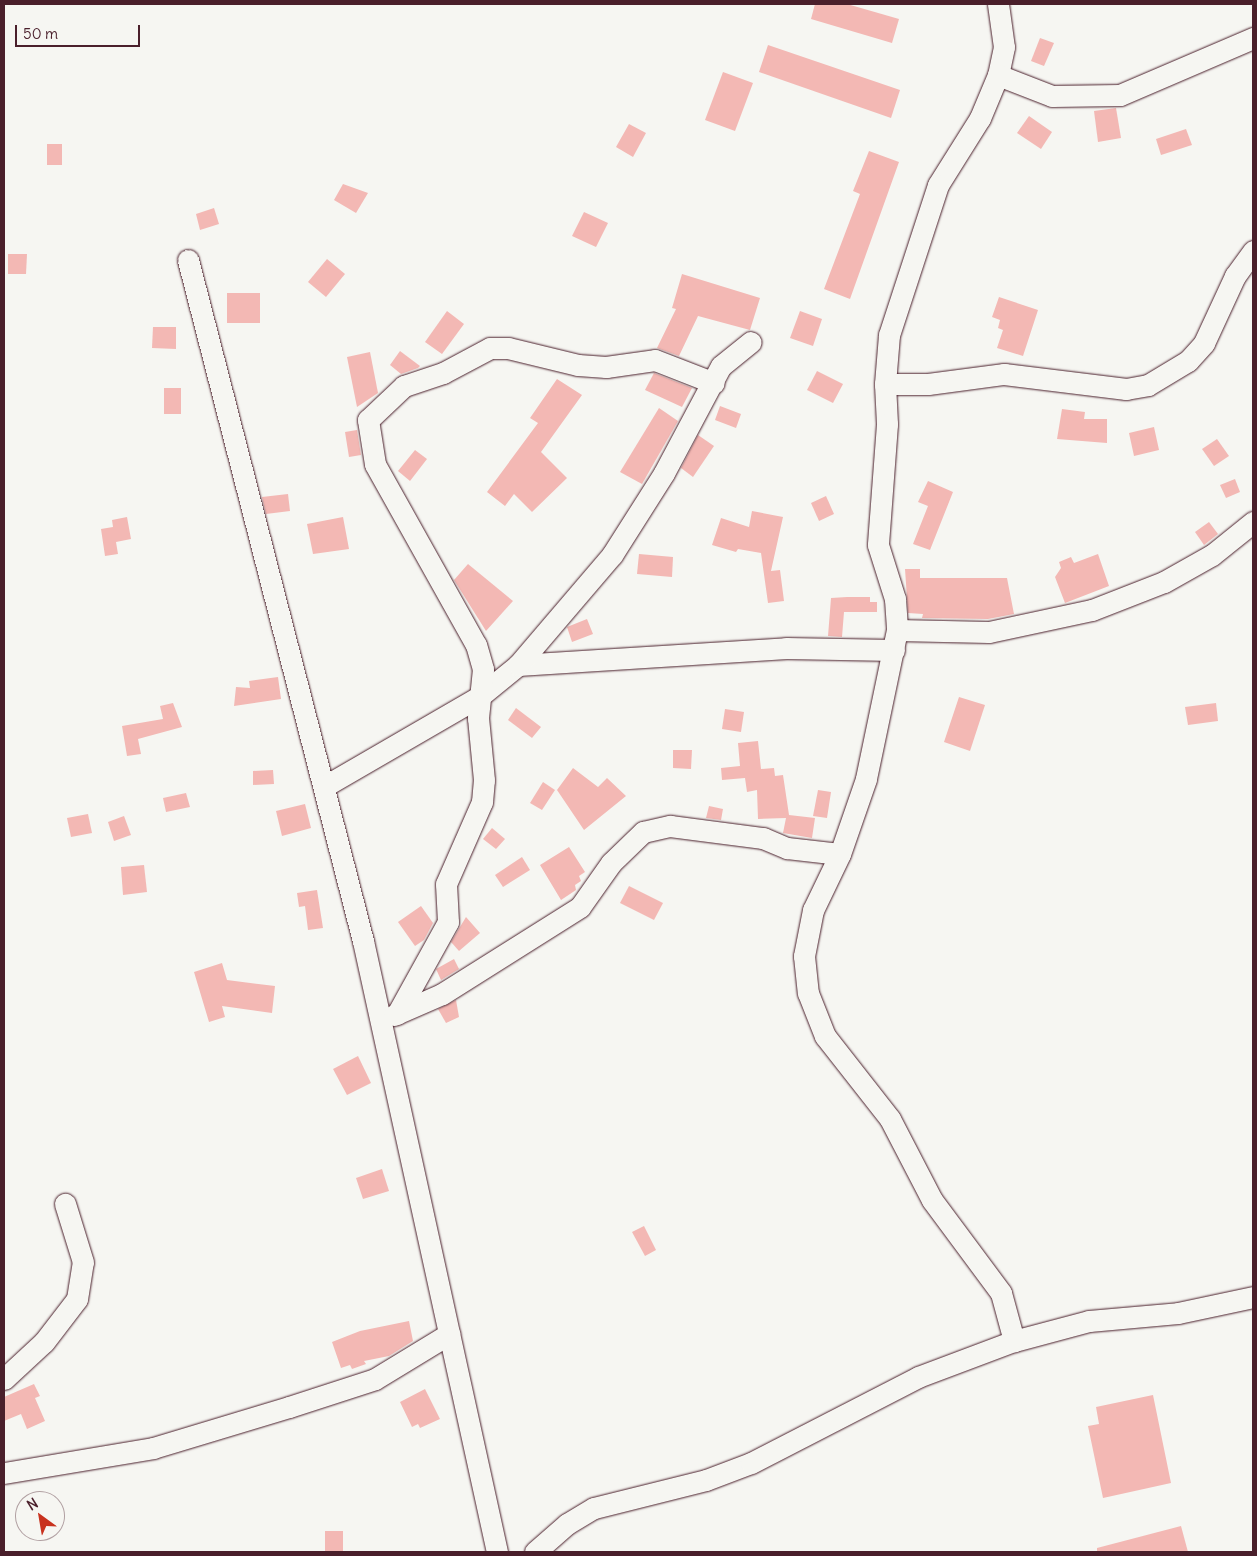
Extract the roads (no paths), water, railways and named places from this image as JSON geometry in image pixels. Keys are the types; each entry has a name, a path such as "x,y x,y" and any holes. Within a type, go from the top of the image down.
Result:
{"street":[{"path":"998,4 1004,47 998,75 980,118 935,193 889,335 885,384 887,424 878,545 896,599 897,630 866,779 840,854 814,910 804,956 804,974 816,1017 825,1036 890,1119 932,1200 1001,1294 1014,1340"},
{"path":"998,75 1052,96 1120,95 1253,38"},
{"path":"885,384 928,384 1004,374 1126,389 1148,385 1188,361 1204,343 1235,276 1253,251"},
{"path":"188,260 325,786 389,1017 449,1334 497,1552"},
{"path":"325,786 480,696 518,665 612,554 664,473 725,361 751,342"},
{"path":"389,1017 448,922 446,884 482,802 480,696 483,669 476,644 375,464 368,427 372,414 404,386 443,373 490,348 508,348 588,366 655,360 714,383"},
{"path":"897,630 989,632 1092,610 1164,582 1212,555 1253,522"},
{"path":"518,665 786,648 894,650"},
{"path":"389,1017 442,994 580,907 611,863 643,832 670,826 762,838 787,848 840,854"},
{"path":"4,1379 44,1342 77,1299 83,1262 65,1204"},
{"path":"536,1552 567,1524 594,1508 706,1480 751,1463 918,1377 1014,1340 1089,1321 1178,1313 1253,1298"},
{"path":"4,1473 153,1448 290,1407 375,1379 449,1334"}]}
